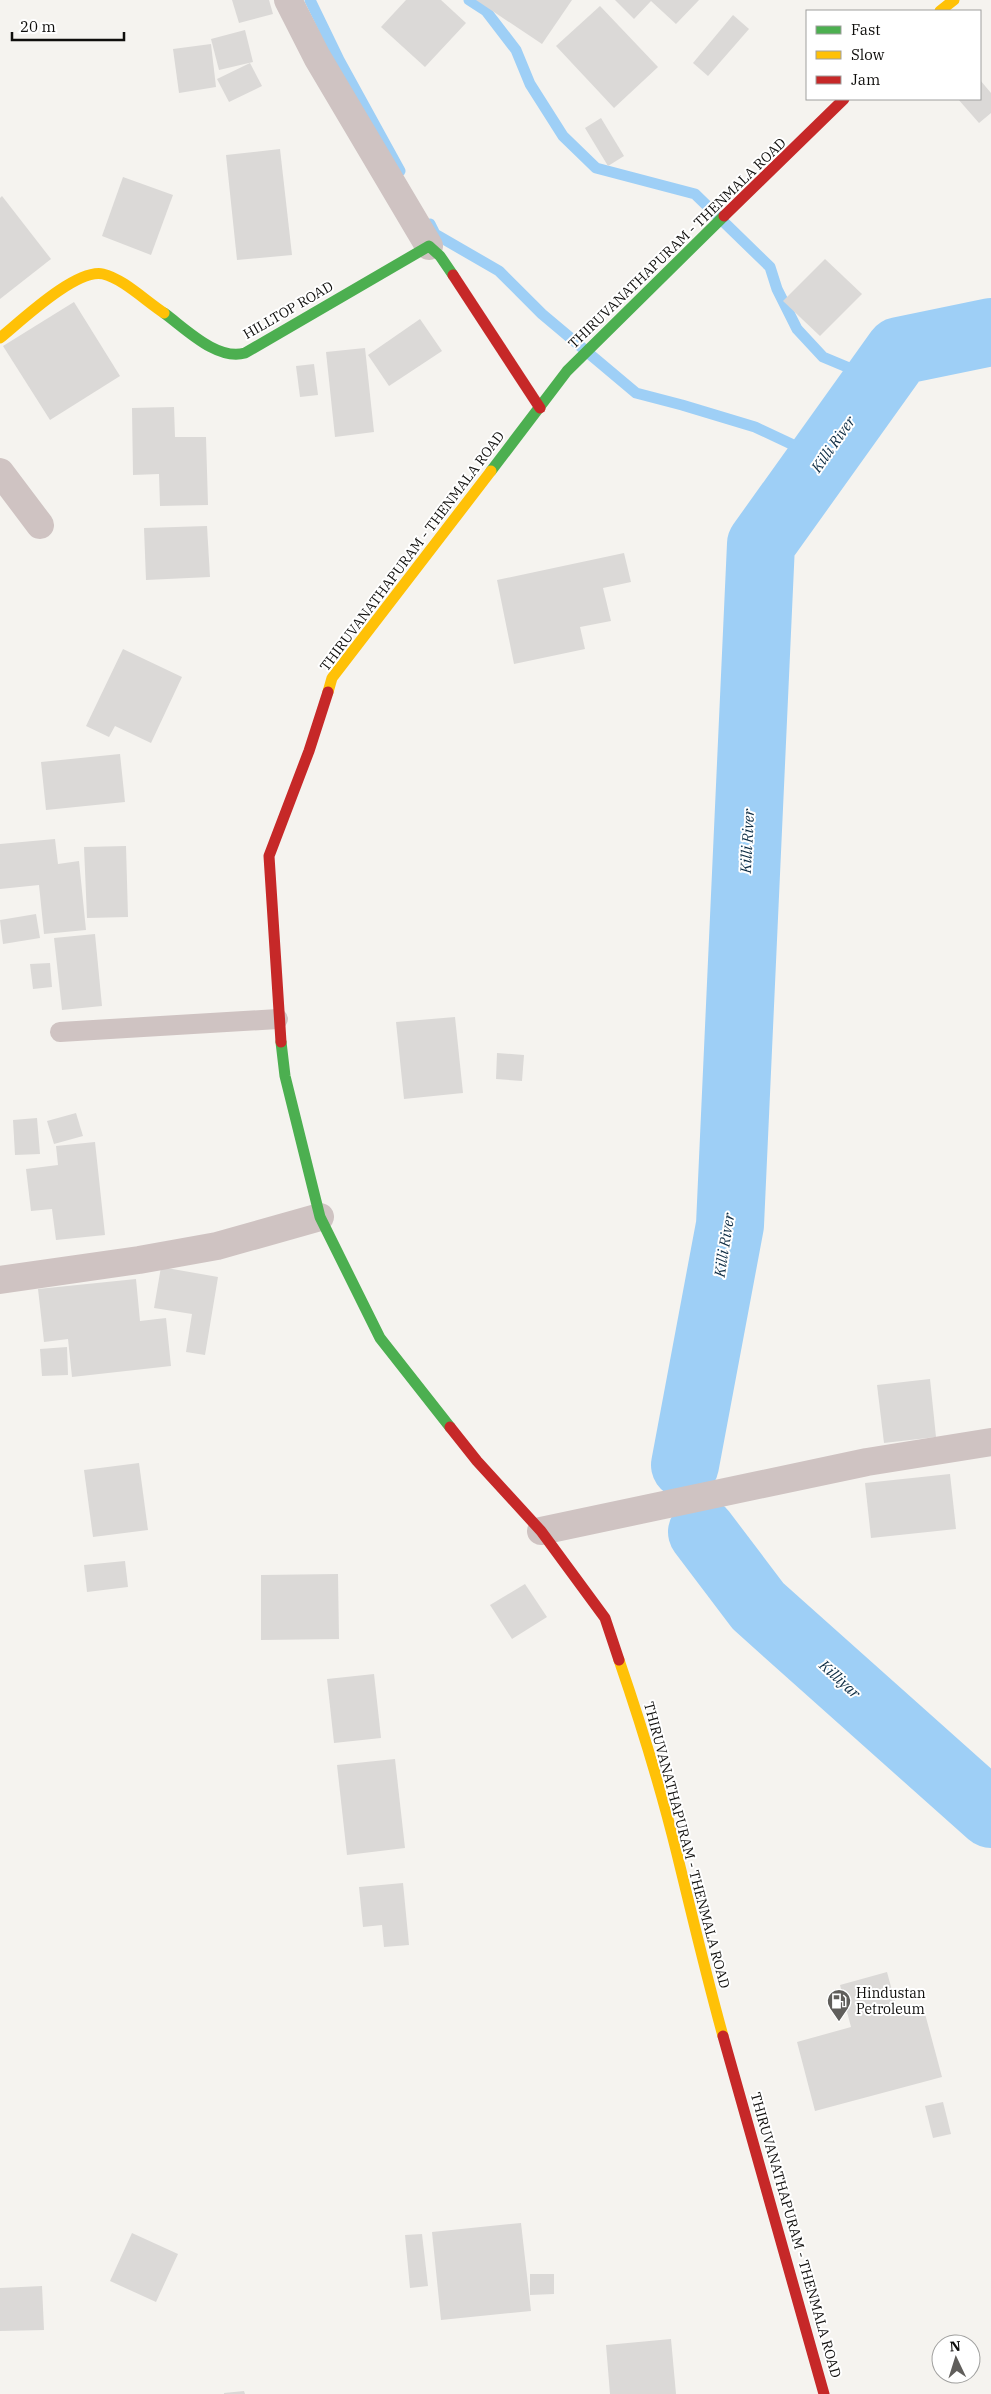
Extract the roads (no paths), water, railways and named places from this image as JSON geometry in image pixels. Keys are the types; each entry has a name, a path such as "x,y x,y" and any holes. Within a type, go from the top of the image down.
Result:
{"main road":[{"path":"941,10 953,0"},
{"name":"THIRUVANATHAPURAM - THENMALA ROAD","path":"824,2394 700,1956 677,1854 642,1724 605,1618 541,1531 477,1461 380,1338 320,1217 285,1076 278,1019 269,856 309,751 332,678 567,371 843,100"},
{"name":"HILLTOP ROAD","path":"0,338 72,281 86,275 102,273 117,280 215,350 226,355 236,356 245,353 429,246"},
{"path":"429,246 440,256 540,408"}],"street":[{"path":"288,0 317,57 429,246"},
{"path":"0,472 40,525"},
{"path":"0,1280 139,1260 217,1246 320,1217"},
{"path":"541,1531 867,1462 991,1442"}],"lane":[{"path":"60,1032 278,1019"}],"waterway":[{"path":"310,0 339,60 400,171"},
{"path":"469,0 486,11 516,50 530,84 563,136 596,168 695,194 770,267 777,289 797,329 823,357 878,380"},
{"path":"430,224 435,234 499,271 542,314 636,393 755,427 821,458"},
{"name":"Killi River","path":"685,1465 730,1225 761,544 899,351 991,332"},
{"name":"Killiyar","path":"702,1532 758,1606 991,1814"}],"place":[{"name":"Hindustan Petroleum","path":"839,2022"}]}
